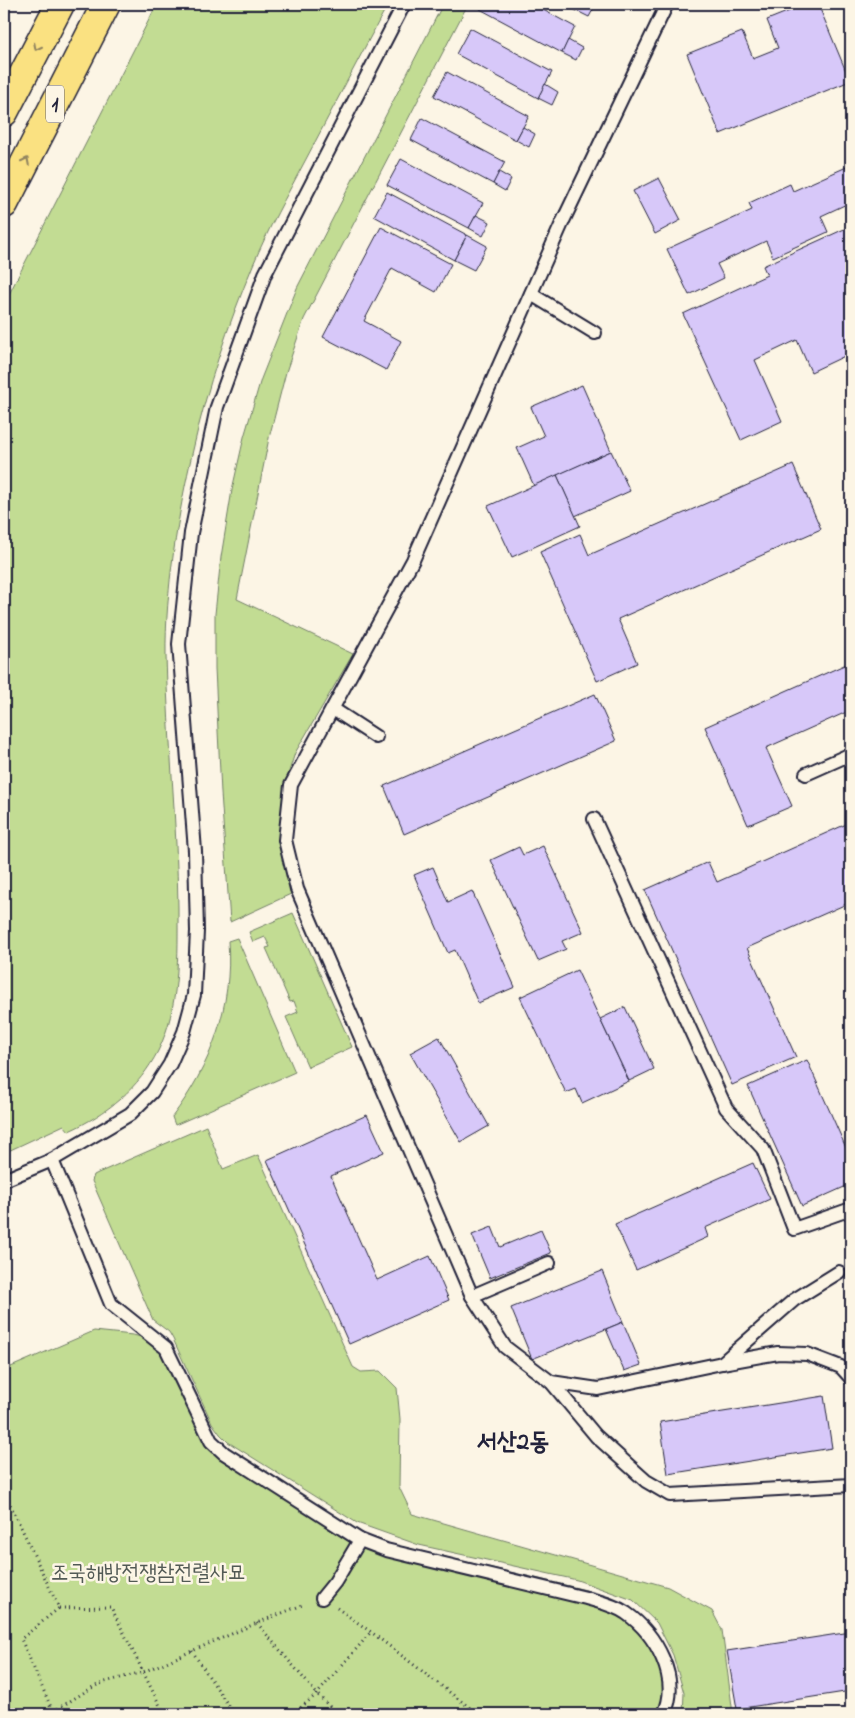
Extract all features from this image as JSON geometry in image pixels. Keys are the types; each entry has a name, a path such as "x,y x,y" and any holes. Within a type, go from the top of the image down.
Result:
{"main road":[{"name":"1","path":"4,112 60,4"},
{"name":"1","path":"4,204 106,4"}],"lane":[{"path":"4,1180 52,1160 130,1114 152,1092 170,1064 184,1032 194,995 197,931 196,851 179,644 191,533 217,408 265,274 404,4"},
{"path":"667,4 563,221 413,560 291,785 285,840 297,889 472,1296 505,1347 551,1382 596,1436 646,1481 670,1495 851,1485"},
{"path":"531,294 595,333"},
{"path":"332,709 376,737"},
{"path":"806,774 851,754"},
{"path":"594,819 726,1108 763,1149 794,1230 851,1209"},
{"path":"52,1160 110,1304 166,1348 211,1441 224,1453 360,1540 386,1550 609,1604 626,1613 641,1627 658,1650 666,1667 670,1683 668,1705 664,1714"},
{"path":"472,1296 548,1263"},
{"path":"722,1363 794,1300 839,1272"},
{"path":"551,1382 598,1389 778,1353 806,1354 841,1367 851,1378"},
{"path":"322,1598 335,1582 360,1540"}],"path":[{"path":"4,1491 59,1608"},
{"path":"49,1714 54,1713 93,1687 143,1672 257,1623 322,1598 371,1632 478,1714"},
{"path":"54,1713 21,1639 59,1608 111,1607 164,1714"},
{"path":"257,1623 317,1694 337,1714"},
{"path":"293,1714 317,1694 371,1632"},
{"path":"192,1651 234,1714"}],"green space":[{"path":"157,4 388,4 278,212 253,265 235,310 212,380 187,474 170,579 166,631 178,925 174,998 165,1034 158,1051 141,1077 132,1088 109,1108 69,1131 64,1125 4,1153 4,304"},
{"path":"443,4 468,4 304,319 286,372 269,438 237,599 353,654 295,753 286,781 280,841 293,893 230,922 221,793 215,668 215,614 221,557 232,490 244,437 261,379 297,288"},
{"path":"293,913 352,1047 308,1067 286,1017 298,1012 294,1001 290,1002 266,948 270,947 265,937 253,942 249,932"},
{"path":"237,938 295,1072 175,1125 172,1117 198,1077 217,1034 227,989 228,941"},
{"path":"206,1126 223,1169 258,1155 353,1367 361,1372 380,1371 397,1388 400,1419 399,1487 412,1514 668,1587 712,1611 722,1630 733,1714 683,1714 684,1693 673,1655 657,1623 633,1600 577,1580 419,1545 357,1523 228,1442 220,1434 212,1423 169,1332 153,1320 92,1181 94,1175 98,1173"},
{"name":"조국해방전쟁참전렬사묘","path":"94,1331 133,1335 167,1343 217,1440 229,1452 363,1534 390,1544 586,1590 630,1607 646,1621 663,1646 672,1666 676,1688 674,1714 4,1714 4,1370"}],"building":[{"path":"483,4 532,4 575,27 562,53 480,9"},
{"path":"563,4 596,4 589,17"},
{"path":"807,4 818,4 850,81 720,134 687,54 742,32 753,58 778,48 767,20"},
{"path":"470,28 552,72 538,98 456,54"},
{"path":"568,40 582,48 576,60 562,53"},
{"path":"447,72 529,116 516,140 434,96"},
{"path":"545,84 558,92 552,105 538,98"},
{"path":"422,118 505,162 493,184 411,140"},
{"path":"523,127 535,134 529,147 516,140"},
{"path":"401,159 483,203 469,228 387,185"},
{"path":"851,165 851,202 821,216 828,232 773,257 766,241 717,264 724,278 689,295 667,249 752,210 749,203 790,184 793,191"},
{"path":"499,172 511,179 505,191 493,184"},
{"path":"659,178 681,220 655,234 633,191"},
{"path":"387,192 467,235 454,260 374,216"},
{"path":"476,215 490,222 483,236 469,228"},
{"path":"851,226 851,353 811,372 797,340 755,360 782,421 741,440 683,314 767,275 763,266"},
{"path":"381,227 451,264 436,292 392,268 364,321 401,341 386,370 323,337"},
{"path":"467,235 487,246 474,270 454,260"},
{"path":"582,385 611,451 534,486 517,448 544,436 531,407"},
{"path":"611,451 630,491 575,516 557,475"},
{"path":"793,465 821,529 618,619 637,663 597,681 540,552 580,534 589,555"},
{"path":"557,475 580,526 512,557 488,506"},
{"path":"851,662 851,710 766,748 792,806 748,825 705,727"},
{"path":"595,694 616,741 404,834 384,786"},
{"path":"851,822 851,902 747,948 796,1057 732,1085 645,890 708,862 717,882"},
{"path":"543,846 583,932 562,941 566,949 538,961 491,860 519,847 523,855"},
{"path":"433,867 448,902 472,891 515,987 478,1003 455,950 448,953 414,875"},
{"path":"577,970 629,1081 582,1103 576,1089 566,1093 520,997"},
{"path":"625,1007 654,1069 629,1081 600,1019"},
{"path":"439,1037 489,1126 461,1142 410,1053"},
{"path":"807,1060 851,1159 851,1184 802,1206 748,1086"},
{"path":"851,1072 851,1089 845,1075"},
{"path":"367,1115 384,1152 331,1176 377,1280 430,1256 449,1300 349,1344 267,1160"},
{"path":"753,1163 770,1199 705,1228 708,1237 636,1270 615,1224"},
{"path":"492,1227 500,1247 541,1230 551,1253 490,1278 472,1235"},
{"path":"602,1271 623,1322 532,1359 511,1308"},
{"path":"623,1322 641,1365 624,1371 606,1329"},
{"path":"824,1396 832,1448 668,1474 660,1422"},
{"path":"851,1632 851,1691 737,1709 727,1651"}],"district":[{"name":"서산2동","path":"513,1440"}]}
